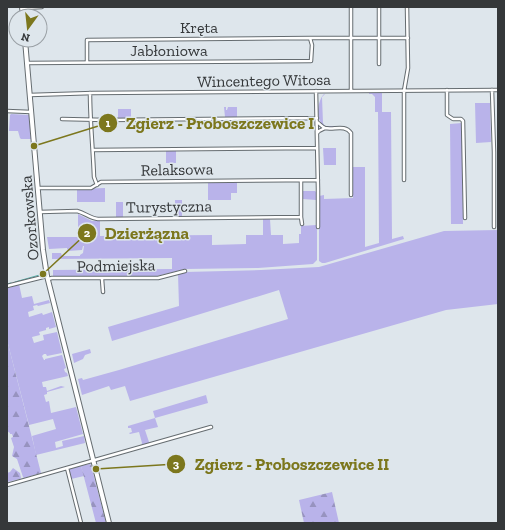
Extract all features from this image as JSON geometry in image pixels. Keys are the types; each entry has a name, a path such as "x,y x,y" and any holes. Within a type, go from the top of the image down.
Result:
{"main road":[{"name":"Ozorkowska","path":"26,48 43,250 47,278 110,523"}],"street":[{"path":"22,7 42,7"},
{"path":"351,7 352,91"},
{"path":"379,7 379,64"},
{"path":"404,180 404,91 408,68 407,7"},
{"path":"310,38 408,38"},
{"name":"Jabłoniowa","path":"27,63 311,61 312,45 310,38"},
{"name":"Kręta","path":"87,62 87,40 310,38"},
{"path":"447,90 448,117 453,119 461,119 463,121 465,218"},
{"path":"492,90 494,227"},
{"name":"Wincentego Witosa","path":"30,95 90,93 498,90"},
{"path":"316,91 318,227"},
{"path":"90,93 94,177 97,185"},
{"path":"7,111 32,112"},
{"path":"62,119 317,120 326,128"},
{"path":"317,133 326,128 346,128 351,133 351,195"},
{"path":"93,150 317,148"},
{"path":"301,180 302,224"},
{"name":"Relaksowa","path":"38,188 91,188 101,182 318,180"},
{"name":"Turystyczna","path":"40,212 77,211 98,219 301,217"},
{"name":"Podmiejska","path":"7,286 47,278 158,278 185,270"},
{"path":"102,279 103,292"},
{"path":"7,485 211,428"},
{"path":"67,468 81,523"}],"green space":[{"path":"369,93 382,93 382,112 391,112 392,239 403,236 404,239 322,263 319,261 319,196 324,195 324,199 353,198 353,167 365,167 365,247 379,243 378,112 375,112 375,97"},
{"path":"322,97 323,123 325,126 322,124 318,116"},
{"path":"475,103 490,103 491,142 476,143"},
{"path":"224,107 226,107 227,110 228,107 237,107 237,117 225,117"},
{"path":"118,109 131,109 131,118 118,118"},
{"path":"11,114 29,115 31,139 21,139 18,131 9,131"},
{"path":"462,123 463,224 451,224 450,124"},
{"path":"325,126 345,126 332,128"},
{"path":"323,148 336,148 336,165 324,165"},
{"path":"166,151 176,151 176,163 166,163"},
{"path":"208,182 237,182 237,193 231,193 231,200 208,200"},
{"path":"105,188 105,202 77,202 77,189"},
{"path":"303,191 315,191 317,193 317,260 313,264 258,268 185,269 157,276 53,276 53,270 172,269 172,258 52,259 52,253 61,253 62,256 80,256 83,253 84,246 82,250 68,251 67,248 49,249 47,237 78,237 78,214 92,221 100,221 100,236 212,235 212,245 246,244 246,235 263,235 263,219 270,219 271,235 283,235 283,244 299,243 301,226 316,225 316,200 303,199"},
{"path":"175,200 182,200 182,216 175,216"},
{"path":"116,202 123,202 123,217 116,217"},
{"path":"498,230 498,304 446,310 130,401 125,386 111,390 109,386 82,395 78,379 82,378 83,380 119,370 288,319 279,290 112,341 108,327 179,306 178,274 185,272 319,267 444,231"},
{"path":"19,284 22,298 32,296 34,304 49,300 50,303 33,306 34,310 28,312 29,317 52,312 56,327 49,329 49,327 46,328 46,330 39,332 40,335 32,337 34,343 44,340 43,335 57,332 62,353 47,356 44,354 42,356 45,360 62,355 66,368 64,369 68,376 42,382 43,387 46,387 47,391 61,386 65,387 47,392 47,394 44,395 46,402 49,401 51,413 76,407 83,434 55,442 56,448 63,446 62,441 84,436 85,443 36,455 32,436 56,429 53,419 29,425 7,340 7,288"},
{"path":"7,340 41,473 24,478 17,459 12,456 14,447 11,438 13,437 12,434 7,431"},
{"path":"90,349 91,353 85,355 83,359 74,363 72,354"},
{"path":"206,395 208,403 155,418 153,411"},
{"path":"155,418 158,427 145,430 149,442 152,443 141,447 142,443 139,432 130,434 129,433 132,432 131,428 128,428 128,426"},
{"path":"90,464 106,523 96,523 81,466"},
{"path":"81,466 84,476 71,479 69,469"},
{"path":"13,468 20,473 21,478 7,482 7,473"},
{"path":"332,492 339,523 304,523 299,500"}],"waterway":[{"path":"15,282 43,274"},
{"path":"7,284 11,283"}],"place":[{"name":"Zgierz - Proboszczewice I","path":"34,146"},
{"name":"Dzierżązna","path":"43,274"},
{"name":"Zgierz - Proboszczewice II","path":"96,469"}]}
